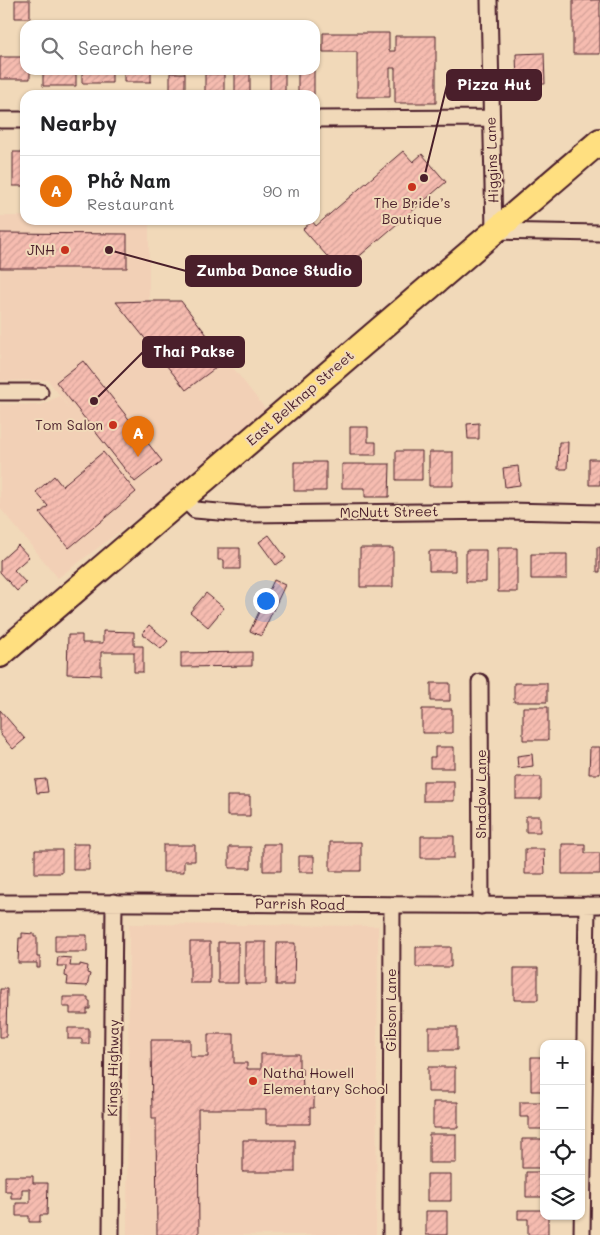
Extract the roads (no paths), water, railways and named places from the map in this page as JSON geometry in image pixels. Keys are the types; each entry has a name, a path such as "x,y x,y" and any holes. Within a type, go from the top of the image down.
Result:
{"main road":[{"name":"East Belknap Street","path":"0,655 600,141"}],"street":[{"name":"Higgins Lane","path":"489,0 494,231"},
{"path":"320,118 491,118"},
{"path":"0,120 20,120"},
{"path":"494,231 600,233"},
{"path":"0,392 40,392"},
{"name":"McNutt Street","path":"183,498 195,510 243,514 507,511 600,513"},
{"name":"Shadow Lane","path":"480,682 481,906"},
{"name":"Kings Highway","path":"111,1235 114,902"},
{"name":"Parrish Road","path":"0,903 594,905"},
{"name":"Gibson Lane","path":"391,1235 392,905"},
{"path":"582,1235 594,905"}],"place":[{"name":"Pizza Hut","path":"424,178"},
{"name":"The Bride’s Boutique","path":"412,187"},
{"name":"JNH","path":"65,250"},
{"name":"Zumba Dance Studio","path":"109,250"},
{"name":"Thai Pakse","path":"94,401"},
{"name":"Tom Salon","path":"113,425"},
{"name":"Phở Nam","path":"138,457"},
{"name":"Natha Howell Elementary School","path":"253,1081"}]}
